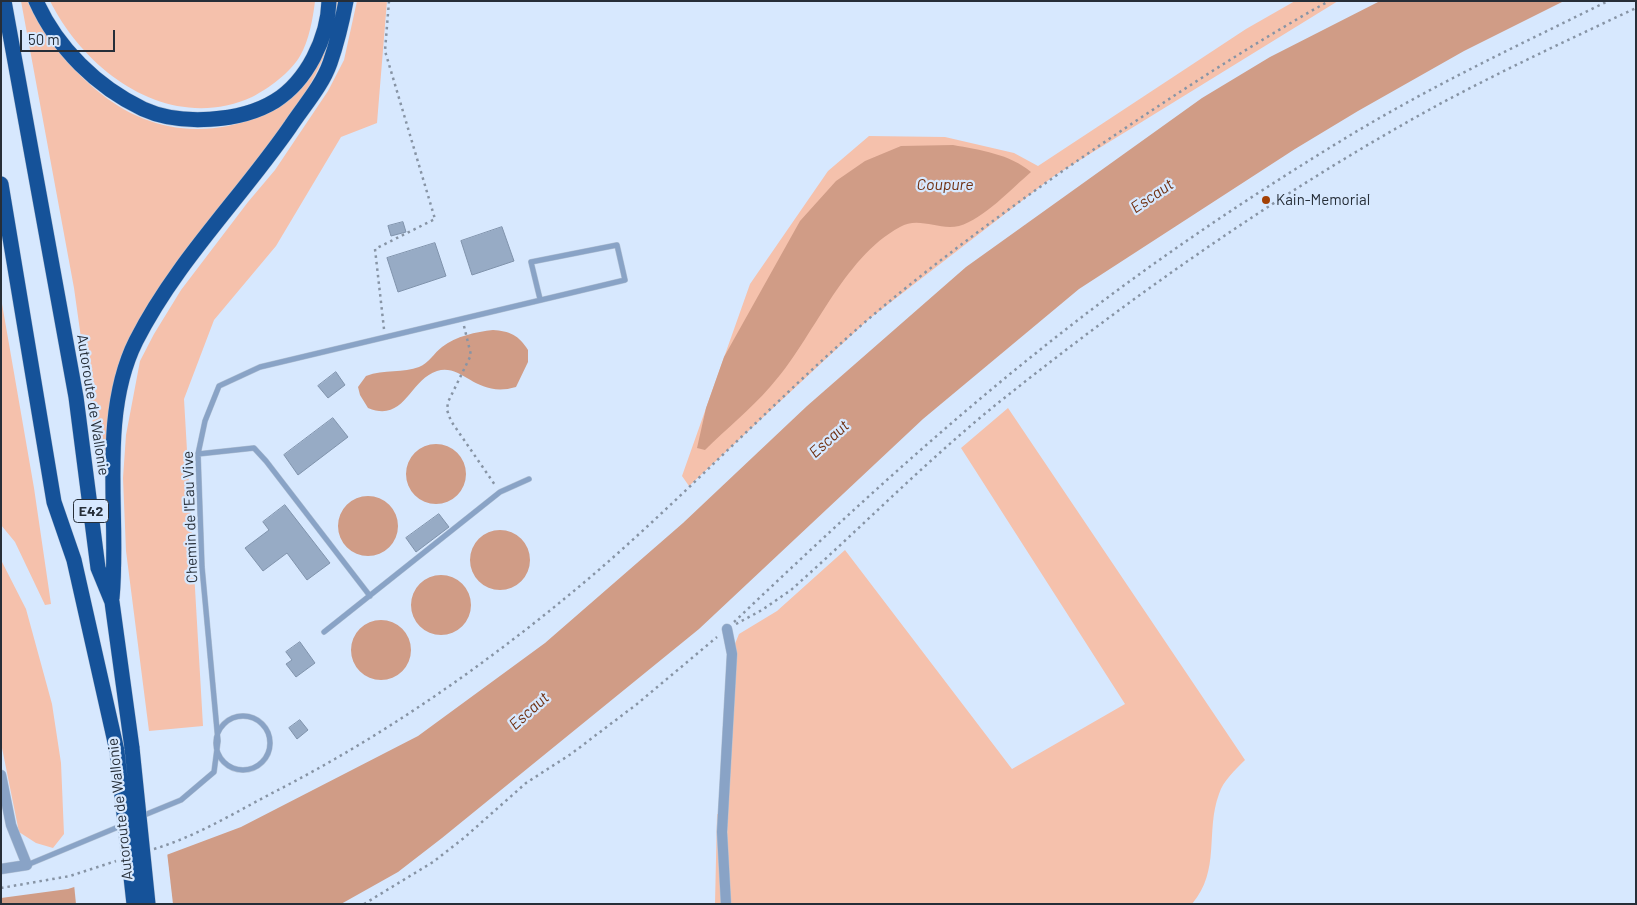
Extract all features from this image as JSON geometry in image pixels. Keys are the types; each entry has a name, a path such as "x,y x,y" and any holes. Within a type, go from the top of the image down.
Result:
{"highway":[{"name":"Autoroute de Wallonie","path":"4,1 76,397 98,568 112,602 134,904"},
{"path":"36,1 60,42 84,68 109,89 145,110 180,118 211,120 246,113 276,101 302,76 320,44 329,1"},
{"path":"112,602 115,567 113,474 117,417 123,375 136,342 159,301 186,263 273,152 329,65 342,24 346,1"},
{"name":"Autoroute de Wallonie","path":"1,184 54,502 74,560 124,750 148,904"}],"street":[{"path":"726,904 722,832 732,654 727,629"},
{"path":"1,775 11,825 27,866 1,869"}],"lane":[{"name":"Chemin de l'Eau Vive","path":"27,866 181,800 214,772 218,741 202,567 198,454 205,421 219,386 260,367 625,280 617,244 531,262 540,299"},
{"path":"198,454 254,448 370,596"},
{"path":"324,632 500,492 529,479"},
{"path":"239,717 248,717 264,725 270,741 270,750 260,765 243,770 226,764 220,758 217,749 218,741 219,732 224,725 239,717"}],"path":[{"path":"384,336 375,249 435,219 385,51 389,1"},
{"path":"149,851 166,846 217,822 333,762 411,713 505,646 588,579 869,318 929,270 1036,190 1165,101 1329,1"},
{"path":"727,629 872,495 989,392 1132,279 1234,209 1346,138 1473,68 1608,1"},
{"path":"727,629 762,610 791,590 961,434 1004,398 1124,306 1218,240 1313,178 1436,106 1563,42 1636,8"},
{"path":"464,329 470,355 448,402 447,410 451,420 500,492"},
{"path":"364,904 433,862 465,837 526,783 571,754 708,645"},
{"path":"1,888 70,876 122,859"}],"shaded area":[{"path":"21,1 27,1 62,55 84,79 108,99 134,114 163,125 194,129 234,125 256,118 276,107 289,92 324,39 332,21 336,1 338,1 326,52 301,100 138,323 121,356 112,390 106,470 100,473 74,288"},
{"path":"50,1 315,1 310,29 303,50 296,62 279,80 252,97 221,106 191,108 162,102 134,90 108,73 85,52 66,27"},
{"path":"357,1 387,1 377,123 341,137 276,246 214,320 184,399 203,726 149,731 126,551 123,478 126,435 140,361 181,290 248,202 275,170 328,91 344,60"},
{"path":"1295,1 1338,1 1054,176 869,319 689,486 682,476 750,284 828,171 869,136 945,137 1014,153 1038,166 1246,29"},
{"path":"1,298 34,488 51,604 45,605 15,542 1,525"},
{"path":"1008,408 1245,760 1226,780 1219,794 1213,822 1210,864 1201,891 1192,904 715,904 717,814 727,815 732,651 739,634 777,611 845,550 1012,769 1125,704 961,448"},
{"path":"1,560 26,609 52,704 61,763 64,834 53,848 36,843 19,832 1,743"}],"water":[{"name":"Escaut","path":"1380,1 1564,1 1464,51 1358,111 1295,149 1079,289 923,419 699,629 398,872 341,904 1,904 1,898 68,889 121,872 241,827 418,736 545,643 683,523 807,406 966,267 1202,98 1270,57"},
{"name":"Coupure","path":"953,145 1004,157 1031,172 988,210 968,222 952,227 922,223 907,224 880,241 861,258 845,279 786,368 770,387 705,450 697,448 706,408 724,357 800,221 836,181 865,161 901,146"},
{"path":"493,330 504,331 517,337 528,350 528,362 516,387 490,388 455,372 446,370 437,371 428,376 399,405 390,410 380,411 368,408 360,395 358,387 366,376 380,372 419,367 453,340 473,333"},
{"path":"430,444 442,444 458,452 464,462 466,474 464,486 458,496 442,504 430,504 414,496 406,480 406,468 414,452"},
{"path":"362,496 374,496 390,504 396,514 398,526 396,538 390,548 374,556 362,556 346,548 338,532 338,520 346,504"},
{"path":"494,530 506,530 522,538 528,548 530,560 528,572 522,582 506,590 494,590 478,582 470,566 470,554 478,538"},
{"path":"435,575 447,575 463,583 469,593 471,605 469,617 463,627 447,635 435,635 419,627 411,611 411,599 419,583"},
{"path":"375,620 387,620 403,628 409,638 411,650 409,662 403,672 387,680 375,680 359,672 351,656 351,644 359,628"}],"pier":[{"path":"167,852 173,904 76,904 74,884"}],"building":[{"path":"403,222 406,232 391,236 388,226"},
{"path":"502,227 514,261 472,275 461,241"},
{"path":"435,243 446,276 398,292 387,258"},
{"path":"336,372 345,385 328,398 318,386"},
{"path":"333,418 348,437 298,475 284,455"},
{"path":"285,505 330,563 307,580 287,553 263,571 245,548 269,530 263,522"},
{"path":"439,514 449,527 416,552 406,538"},
{"path":"300,642 315,663 296,677 286,664 292,660 286,652"},
{"path":"300,720 308,730 297,739 289,728"}],"place":[{"name":"Kain-Memorial","path":"1266,200"}]}
